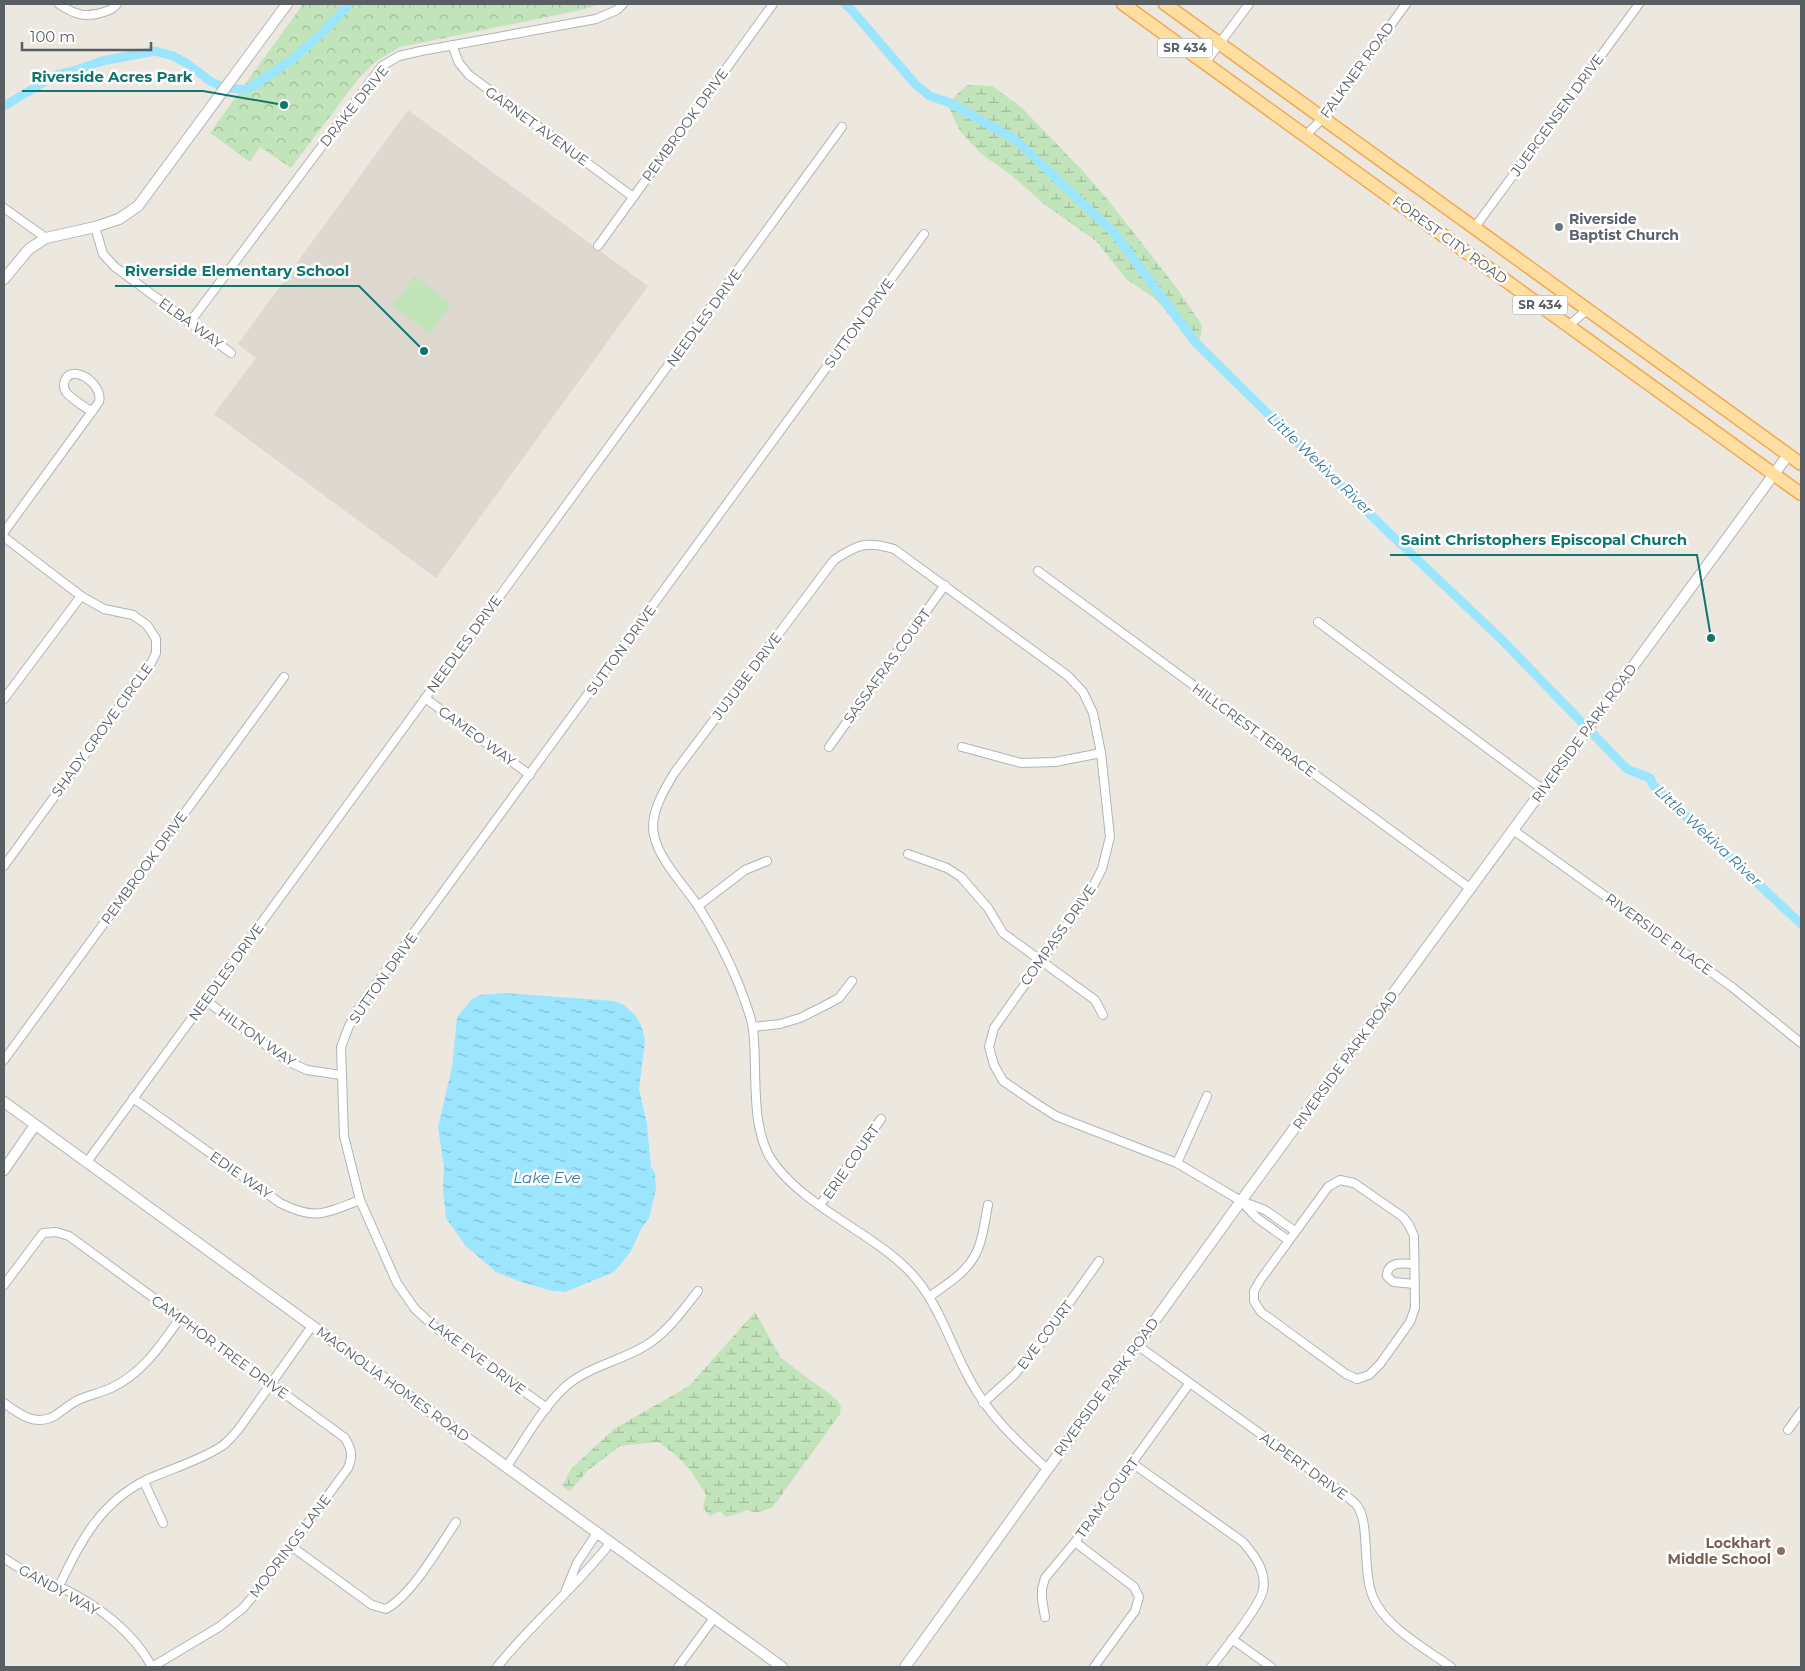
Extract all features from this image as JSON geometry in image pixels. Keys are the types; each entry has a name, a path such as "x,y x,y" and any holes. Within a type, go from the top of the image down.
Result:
{"main road":[{"name":"FOREST CITY ROAD","path":"1123,4 1801,494"},
{"name":"FOREST CITY ROAD","path":"1166,4 1801,464"}],"street":[{"path":"59,4 70,12 89,16 114,9 117,4"},
{"path":"4,279 29,249 46,238 95,227 119,219 138,206 287,4"},
{"name":"DRAKE DRIVE","path":"190,322 382,66 399,56 596,19 617,10 623,4"},
{"name":"PEMBROOK DRIVE","path":"598,246 773,4"},
{"path":"1205,63 1249,4"},
{"name":"FALKNER ROAD","path":"1306,135 1324,117 1406,4"},
{"name":"JUERGENSEN DRIVE","path":"1475,227 1639,4"},
{"name":"GARNET AVENUE","path":"452,45 459,63 469,75 633,196"},
{"name":"NEEDLES DRIVE","path":"87,1162 842,127"},
{"path":"4,208 46,238"},
{"name":"ELBA WAY","path":"95,227 103,254 115,267 231,353"},
{"name":"SUTTON DRIVE","path":"341,1075 341,1047 349,1026 360,1006 924,234"},
{"path":"1568,326 1588,309"},
{"path":"4,532 92,412 99,402 99,391 84,377 70,374 65,379 64,386 67,393 92,412"},
{"name":"RIVERSIDE PARK ROAD","path":"905,1667 1241,1201 1788,455"},
{"name":"SHADY GROVE CIRCLE","path":"4,537 80,596 104,609 132,615 147,625 156,639 156,653 144,673 4,866"},
{"name":"JUJUBE DRIVE","path":"945,585 894,548 875,543 850,549 834,560 675,772 661,794 655,813 653,833 661,854 716,935 738,983 753,1027 758,1120 763,1141 772,1161 788,1180 911,1273 929,1297 983,1403 1003,1428 1047,1470"},
{"name":"HILLCREST TERRACE","path":"1038,571 1471,888"},
{"name":"SASSAFRAS COURT","path":"829,747 945,585"},
{"name":"COMPASS DRIVE","path":"945,585 1068,676 1083,692 1093,713 1101,754 1110,837 1102,869 1090,892 994,1028 989,1047 994,1065 1003,1081 1056,1116 1177,1162 1241,1201"},
{"path":"4,699 80,596"},
{"path":"1318,622 1542,790"},
{"name":"PEMBROOK DRIVE","path":"4,1060 284,677"},
{"name":"CAMEO WAY","path":"425,698 530,775"},
{"path":"962,746 1021,763 1055,762 1101,754"},
{"name":"RIVERSIDE PLACE","path":"1513,830 1732,986 1801,1043"},
{"path":"908,854 947,868 961,877 988,908 1003,933 1095,1000 1103,1015"},
{"path":"698,906 726,883 746,870 767,861"},
{"path":"753,1027 780,1024 800,1018 839,998 852,981"},
{"name":"HILTON WAY","path":"205,1000 289,1062 307,1070 341,1075"},
{"name":"LAKE EVE DRIVE","path":"341,1075 344,1136 360,1200 397,1283 415,1309 436,1328 547,1408"},
{"path":"1177,1162 1207,1096"},
{"name":"EDIE WAY","path":"133,1098 280,1203 314,1215 325,1213 360,1200"},
{"name":"MAGNOLIA HOMES ROAD","path":"4,1102 782,1667"},
{"name":"ERIE COURT","path":"820,1205 882,1119"},
{"path":"4,1170 36,1125"},
{"path":"1340,1180 1354,1183 1403,1217 1410,1224 1414,1236 1415,1308 1410,1322 1380,1364 1369,1374 1357,1379 1346,1374 1262,1312 1254,1301 1254,1291 1288,1240 1328,1187 1340,1180"},
{"path":"1241,1201 1265,1210 1295,1230"},
{"path":"1241,1201 1257,1218 1288,1240"},
{"path":"929,1297 966,1268 978,1251 988,1205"},
{"name":"CAMPHOR TREE DRIVE","path":"4,1285 43,1234 56,1232 69,1236 345,1438 352,1449 352,1458 348,1468"},
{"name":"EVE COURT","path":"983,1403 1014,1375 1037,1348 1099,1261"},
{"path":"1414,1264 1390,1266 1387,1276 1393,1282 1415,1284"},
{"path":"507,1466 547,1408 566,1386 645,1346 675,1320 698,1292"},
{"path":"4,1404 21,1416 30,1419 41,1420 54,1416 76,1401 111,1388 129,1377 157,1351 180,1318"},
{"path":"59,1586 84,1537 101,1513 122,1494 144,1482 204,1457 224,1445 238,1430 312,1326"},
{"name":"ALPERT DRIVE","path":"1137,1345 1347,1496 1358,1507 1363,1522 1367,1578 1373,1597 1381,1612 1396,1627 1451,1667"},
{"name":"TRAM COURT","path":"1045,1617 1042,1589 1045,1578 1075,1542 1189,1384"},
{"path":"1788,1430 1801,1412"},
{"path":"1132,1463 1243,1542 1256,1557 1262,1574 1263,1590 1256,1606 1211,1667"},
{"name":"MOORINGS LANE","path":"152,1667 219,1627 243,1608 261,1587 348,1468"},
{"path":"144,1482 163,1523"},
{"path":"291,1546 372,1605 386,1609 396,1604 407,1593 456,1522"},
{"path":"564,1595 581,1556 598,1533"},
{"path":"497,1667 517,1643 593,1565 611,1542"},
{"path":"1075,1542 1134,1587 1139,1597 1135,1610 1094,1667"},
{"path":"581,1556 593,1565"},
{"name":"GANDY WAY","path":"4,1558 33,1576 59,1586 88,1603 119,1625 144,1651 152,1667"},
{"path":"678,1667 714,1618"},
{"path":"1232,1639 1271,1667"}],"shaded area":[{"path":"408,110 648,286 436,578 214,414 256,358 238,344"}],"green space":[{"path":"303,4 599,4 586,9 400,47 375,62 359,78 291,168 260,147 250,162 210,133"},
{"path":"967,85 992,86 1021,107 1083,171 1176,287 1202,325 1198,341 1195,342 1183,332 1156,299 1126,279 1096,241 1044,204 1010,174 981,154 960,131 948,106 953,98"},
{"path":"414,276 452,303 430,334 392,306"},
{"path":"755,1312 781,1358 836,1399 841,1406 840,1414 773,1507 756,1512 746,1510 726,1517 720,1511 710,1516 703,1508 706,1495 696,1478 680,1459 658,1442 620,1446 587,1471 570,1491 562,1486 571,1469 614,1429 689,1386"}],"water":[{"name":"Lake Eve","path":"503,993 614,1001 624,1005 635,1015 641,1025 645,1040 639,1089 647,1124 651,1167 655,1173 656,1189 649,1218 641,1229 631,1251 614,1272 565,1292 553,1291 524,1283 496,1272 465,1245 446,1218 443,1190 444,1167 438,1127 452,1067 457,1017 472,999 480,995"}],"waterway":[{"name":"Little Wekiva River","path":"4,106 56,75 102,61 155,51 173,56 188,64 210,81 223,87 245,90 294,58 326,29 349,4"},
{"name":"Little Wekiva River","path":"845,4 916,85 930,96 950,103 1016,140 1115,234 1195,342 1384,528 1502,640 1627,769 1650,778 1653,785 1801,924"}],"place":[{"name":"Riverside Acres Park","path":"284,105"},
{"name":"Riverside Baptist Church","path":"1559,227"},
{"name":"Riverside Elementary School","path":"424,351"},
{"name":"Saint Christophers Episcopal Church","path":"1711,638"},
{"name":"Lockhart Middle School","path":"1781,1551"}]}
